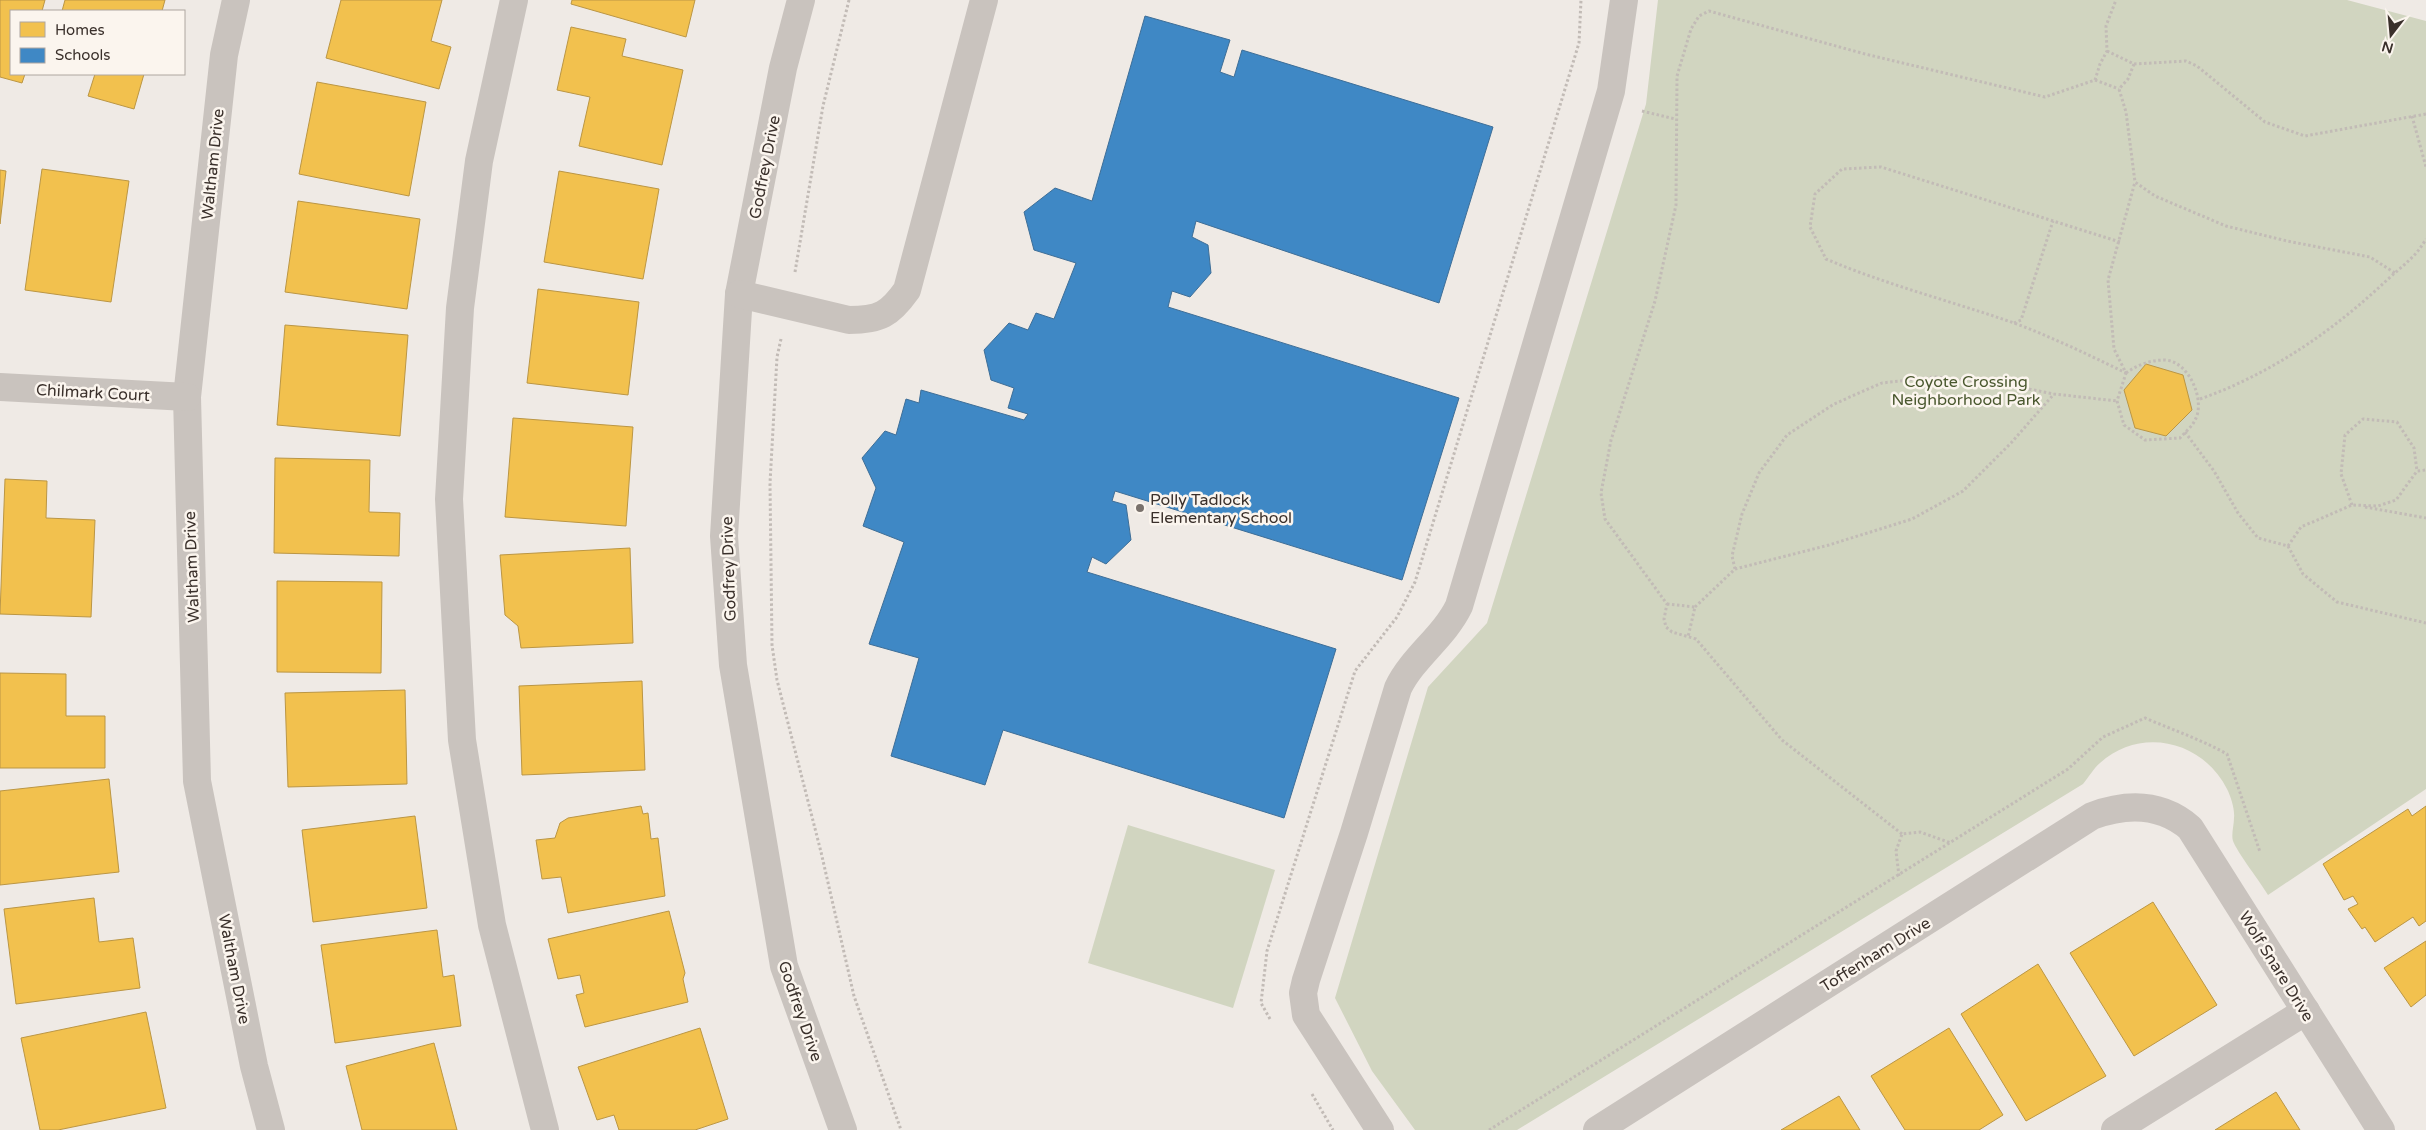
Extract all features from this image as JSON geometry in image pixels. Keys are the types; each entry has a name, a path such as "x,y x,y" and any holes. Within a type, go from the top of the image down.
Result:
{"street":[{"name":"Waltham Drive","path":"236,0 224,55 186,397 197,781 254,1066 271,1130"},
{"path":"514,0 479,161 460,308 448,499 462,740 492,925 545,1130"},
{"name":"Godfrey Drive","path":"801,0 783,68 738,294 724,536 733,665 784,966 843,1130"},
{"path":"738,294 849,320 866,320 881,317 895,307 907,290 984,0"},
{"path":"1380,1130 1306,1015 1303,993 1398,688 1404,675 1449,623 1459,606 1610,91 1624,0"},
{"name":"Chilmark Court","path":"0,387 186,397"},
{"name":"Toffenham Drive","path":"1597,1130 2092,816 2121,807 2150,808 2163,812"},
{"name":"Wolf Snare Drive","path":"2163,812 2177,817 2190,828 2381,1130"},
{"path":"2116,1130 2306,1011"}],"path":[{"path":"849,0 823,106 800,252 777,357 770,483 772,645 777,680 821,852 854,996 901,1130"},
{"path":"1271,1021 1261,1003 1267,951 1355,671 1397,617 1415,582 1576,52 1581,0"},
{"path":"2095,80 2106,51 2106,26 2116,0"},
{"path":"1952,843 1920,832 1902,834 1782,740 1696,639 1666,627 1664,619 1667,604 1605,519 1601,493 1611,440 1655,301 1676,205 1675,119 1677,76 1691,30 1698,16 1709,11 1865,54 2045,97 2095,80 2119,89"},
{"path":"2106,51 2134,64 2186,61 2197,66 2265,122 2306,136 2426,114"},
{"path":"2119,89 2128,79 2134,64"},
{"path":"2119,89 2126,112 2135,182 2108,280 2114,349 2126,373"},
{"path":"1637,110 1675,119"},
{"path":"2412,116 2426,167"},
{"path":"2120,242 1881,167 1842,169 1815,194 1810,227 1826,259 1868,277 2014,323 2069,345 2126,373"},
{"path":"2135,182 2156,196 2226,226 2287,241 2370,257 2395,273"},
{"path":"2014,323 2021,320 2053,221"},
{"path":"2200,399 2265,372 2359,307 2418,254 2426,239"},
{"path":"2167,360 2187,372 2200,399 2196,420 2180,438 2145,440 2124,425 2117,401 2126,373 2138,364 2167,360"},
{"path":"1735,569 1732,556 1742,514 1759,473 1787,434 1834,404 1882,383 1935,378 2003,384 2054,394 2117,401"},
{"path":"1688,637 1695,607 1735,569 1829,545 1912,519 1963,491 2011,444 2054,394"},
{"path":"2352,505 2341,474 2345,435 2363,419 2397,422 2414,448 2418,471"},
{"path":"2185,432 2214,471 2238,513 2258,538 2288,546 2303,574 2337,602 2426,623"},
{"path":"2288,546 2301,528 2352,505 2378,506 2396,500 2418,471 2426,470"},
{"path":"2352,505 2426,518"},
{"path":"1667,604 1695,607"},
{"path":"1489,1130 2068,769 2103,737 2146,718 2186,736 2196,737 2227,754 2260,852"},
{"path":"1899,876 1896,851 1902,834"},
{"path":"1310,1088 1333,1130"}],"green space":[{"name":"Coyote Crossing Neighborhood Park","path":"1658,0 2347,0 2426,21 2426,789 2268,895 2233,841 2234,815 2230,796 2216,773 2203,759 2187,750 2170,744 2152,742 2134,745 2116,752 2100,763 2083,784 1517,1130 1415,1130 1372,1071 1335,998 1428,687 1487,623 1646,104"},
{"path":"1128,825 1275,870 1233,1008 1088,963"}],"building: Homes":[{"path":"0,0 45,0 42,10 10,10 10,75 25,75 22,83 0,77"},
{"path":"65,0 165,0 162,10 62,10"},
{"path":"341,0 442,0 431,41 451,47 439,89 326,58"},
{"path":"572,0 695,0 686,37 571,4"},
{"path":"571,27 626,39 622,56 683,70 662,165 579,146 590,97 557,90"},
{"path":"95,75 144,75 134,109 88,96"},
{"path":"317,82 426,102 409,196 299,174"},
{"path":"42,169 129,181 111,302 25,290"},
{"path":"0,170 6,171 0,224"},
{"path":"559,171 659,189 643,279 544,262"},
{"path":"298,201 420,219 407,309 285,292"},
{"path":"538,289 639,302 628,395 527,383"},
{"path":"285,325 408,335 400,436 277,425"},
{"path":"2146,364 2183,375 2192,410 2166,436 2135,428 2124,390"},
{"path":"513,418 633,427 626,526 505,517"},
{"path":"275,458 370,460 369,512 400,513 399,556 274,553"},
{"path":"5,479 47,481 46,518 95,520 91,617 0,614"},
{"path":"630,548 633,643 521,648 518,626 505,615 500,555"},
{"path":"277,581 382,582 381,673 277,672"},
{"path":"0,673 66,674 66,716 105,716 105,768 0,768"},
{"path":"642,681 645,770 522,775 519,686"},
{"path":"405,690 407,784 288,787 285,693"},
{"path":"109,779 119,872 0,885 0,791"},
{"path":"641,806 643,814 648,813 651,839 658,838 665,896 568,913 561,877 542,879 536,840 555,838 560,823 568,818"},
{"path":"2426,806 2426,921 2419,926 2413,917 2375,942 2365,927 2362,929 2348,909 2358,904 2353,896 2344,900 2323,864 2408,809 2412,816"},
{"path":"415,816 427,908 313,922 302,830"},
{"path":"94,898 99,942 133,938 140,988 16,1004 4,909"},
{"path":"2153,902 2217,1005 2134,1056 2070,953"},
{"path":"669,911 685,973 683,979 688,1002 585,1027 576,995 584,993 580,975 558,979 548,939"},
{"path":"437,930 443,977 454,975 461,1026 335,1043 321,945"},
{"path":"2426,941 2426,995 2411,1007 2384,968"},
{"path":"2038,964 2106,1076 2026,1121 1961,1014"},
{"path":"146,1012 166,1108 58,1130 40,1130 21,1038"},
{"path":"700,1028 728,1119 695,1130 619,1130 614,1115 597,1120 578,1067"},
{"path":"1949,1028 2003,1115 1979,1130 1905,1130 1871,1076"},
{"path":"434,1043 457,1130 362,1130 346,1066"},
{"path":"2276,1092 2300,1130 2215,1130"},
{"path":"1839,1096 1860,1130 1781,1130"}],"building: Schools":[{"name":"Polly Tadlock Elementary School","path":"1145,16 1230,40 1220,72 1234,77 1242,50 1493,127 1439,303 1196,221 1192,237 1208,245 1211,273 1190,297 1172,291 1168,307 1459,398 1402,580 1115,491 1112,501 1126,505 1131,540 1106,564 1092,557 1087,572 1336,649 1284,818 1003,730 985,785 891,756 919,658 869,644 904,542 863,526 876,488 862,458 885,431 896,435 906,399 919,403 921,390 1024,420 1028,414 1008,408 1014,388 991,380 984,350 1009,323 1028,330 1036,313 1054,319 1076,263 1034,250 1024,212 1055,188 1092,201"}],"place":[{"name":"Polly Tadlock Elementary School","path":"1140,508"}]}
